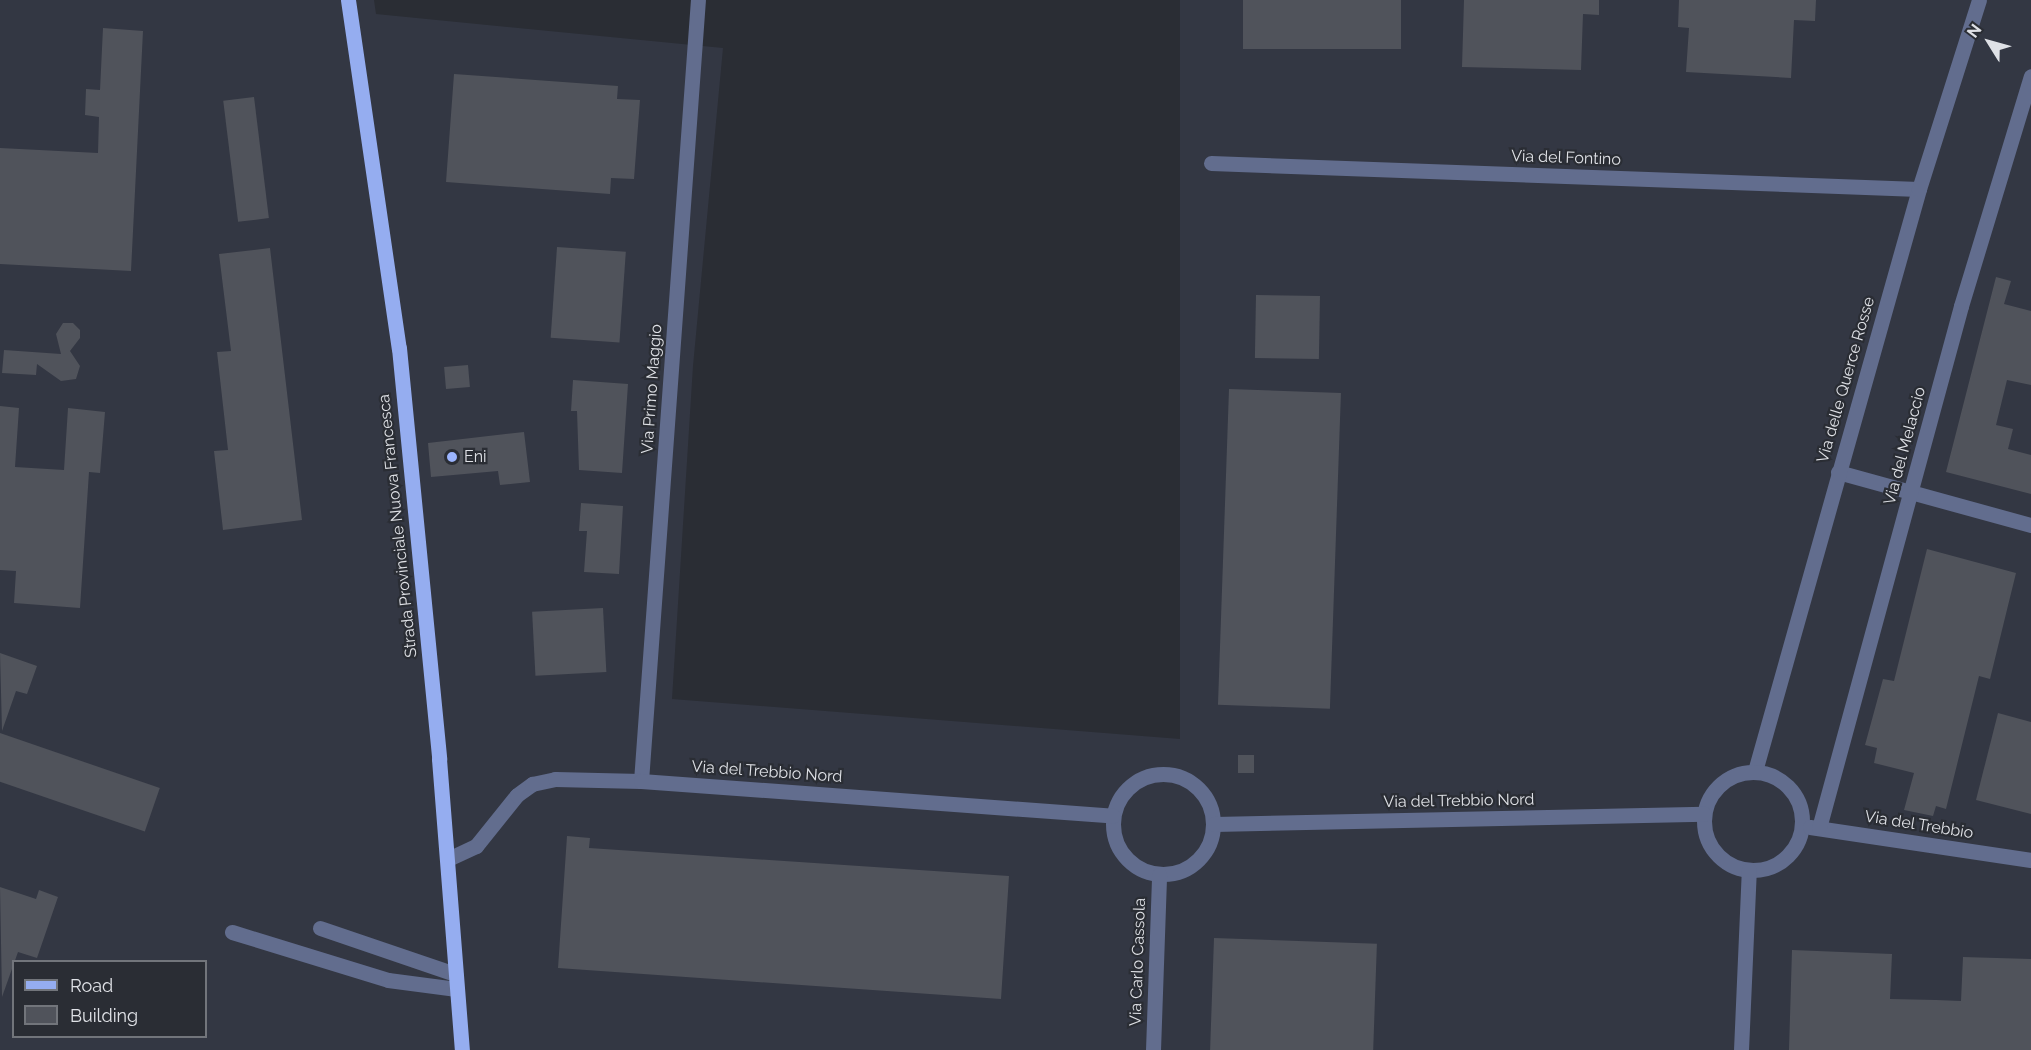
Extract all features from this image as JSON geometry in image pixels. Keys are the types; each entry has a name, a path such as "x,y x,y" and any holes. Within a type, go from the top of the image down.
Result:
{"main road":[{"name":"Strada Provinciale Nuova Francesca","path":"348,0 399,348 448,859 455,981 462,1050"}],"street":[{"name":"Via Primo Maggio","path":"641,781 698,0"},
{"name":"Via delle Querce Rosse","path":"1755,771 1919,189 1980,0"},
{"name":"Via del Melaccio","path":"1819,828 1911,492 2031,76"},
{"name":"Via del Fontino","path":"1211,163 1919,189"},
{"path":"1839,472 2031,525"},
{"path":"1755,771 1786,786 1796,797 1802,826 1794,847 1778,863 1749,870 1733,867 1710,845 1704,814 1718,787 1730,777 1755,771"},
{"path":"1168,774 1196,785 1212,809 1214,824 1211,841 1197,861 1176,873 1160,875 1140,869 1123,856 1116,843 1113,816 1127,789 1153,775 1168,774"},
{"name":"Via del Trebbio Nord","path":"448,859 476,846 517,795 532,784 555,779 641,781 1113,816"},
{"name":"Via del Trebbio Nord","path":"1214,824 1704,814"},
{"name":"Via del Trebbio","path":"1802,826 2031,860"},
{"path":"1741,1050 1749,870"},
{"name":"Via Carlo Cassola","path":"1154,1050 1160,875"},
{"path":"320,928 455,981"},
{"path":"232,932 388,980 455,981"}],"shaded area":[{"path":"0,0 374,0 376,14 723,48 693,366 672,699 1180,739 1180,0 2031,0 2031,1050 0,1050"}],"building":[{"path":"1243,0 1401,0 1401,49 1243,49"},
{"path":"1464,0 1599,0 1599,15 1583,14 1581,70 1462,67"},
{"path":"1679,0 1816,0 1815,21 1794,20 1791,78 1686,72 1689,28 1678,27"},
{"path":"103,28 143,31 131,271 0,264 0,148 98,153 99,117 85,115 86,89 100,90"},
{"path":"454,74 618,86 617,99 640,100 634,179 611,178 610,194 446,182"},
{"path":"254,97 269,218 238,222 223,101"},
{"path":"557,247 626,252 619,343 551,338"},
{"path":"270,248 302,520 223,530 214,451 228,450 217,352 231,351 219,254"},
{"path":"1996,277 2011,281 2004,304 2031,311 2031,385 2007,380 1996,425 2013,429 2008,449 2031,455 2031,494 1946,472"},
{"path":"1256,295 1320,296 1319,359 1255,358"},
{"path":"63,323 73,323 80,330 80,338 70,351 80,366 76,379 61,381 37,364 36,375 2,373 4,350 61,354 56,334"},
{"path":"468,365 470,387 446,389 444,367"},
{"path":"573,380 628,384 622,473 579,470 577,411 571,411"},
{"path":"1229,389 1341,393 1330,709 1218,705"},
{"path":"0,406 19,408 15,467 64,470 68,408 105,412 100,473 89,472 80,608 14,603 16,571 0,570"},
{"path":"524,432 530,482 500,485 498,471 431,477 428,443"},
{"path":"581,503 623,506 619,574 584,572 587,531 579,531"},
{"path":"1927,549 2016,573 1990,679 1979,676 1946,809 1936,806 1933,816 1904,810 1914,773 1874,763 1877,748 1865,745 1883,679 1894,681"},
{"path":"603,608 606,672 535,676 532,612"},
{"path":"0,653 37,666 27,694 16,691 2,731"},
{"path":"1998,713 2031,722 2031,814 1976,800"},
{"path":"0,733 160,788 145,832 0,782"},
{"path":"1238,755 1254,755 1254,773 1238,773"},
{"path":"567,836 590,838 589,848 1009,876 1001,999 558,968"},
{"path":"0,887 36,899 39,890 58,897 37,958 18,952 15,960 12,960 12,969 2,997"},
{"path":"1214,938 1377,944 1373,1050 1210,1050"},
{"path":"1792,950 1892,954 1890,999 1961,1001 1963,957 2031,959 2031,1050 1789,1050"}],"place":[{"name":"Eni","path":"452,457"}]}
